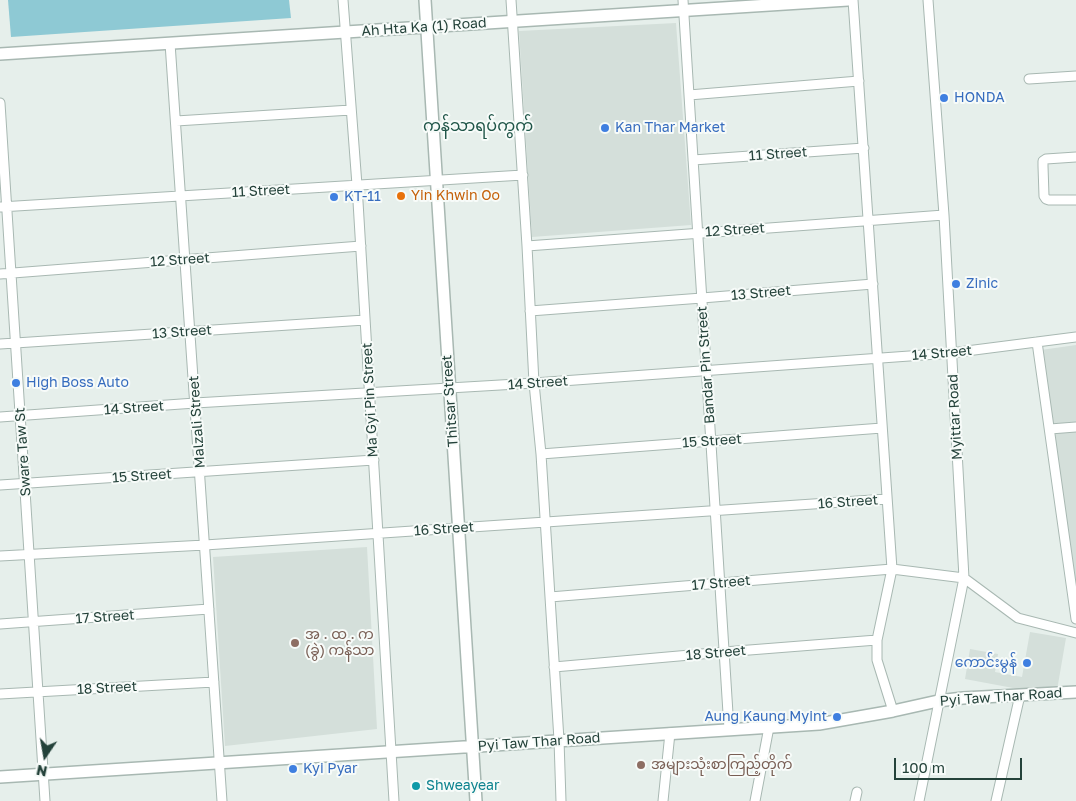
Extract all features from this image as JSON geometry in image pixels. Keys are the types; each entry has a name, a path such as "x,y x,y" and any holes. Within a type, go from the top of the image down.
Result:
{"street":[{"name":"Ma Gyi Pin Street","path":"343,0 361,246 394,801"},
{"name":"Thitsar Street","path":"425,0 476,801"},
{"path":"511,0 534,383 541,454 550,597 560,801"},
{"name":"Ah Hta Ka (1) Road","path":"0,54 512,22 683,5 848,0"},
{"path":"853,0 892,569 877,640 876,660 893,711"},
{"name":"Myittar Road","path":"919,801 964,578 944,215 928,0"},
{"name":"Bandar Pin Street","path":"683,5 729,729"},
{"name":"Malzali Street","path":"170,42 222,801"},
{"path":"1029,79 1076,76"},
{"path":"689,95 859,81"},
{"name":"Sware Taw St","path":"0,103 3,207 11,273 16,343 45,801"},
{"path":"176,121 352,110"},
{"name":"11 Street","path":"693,160 864,148"},
{"path":"1076,157 1046,159 1043,161 1044,196 1046,199 1076,200"},
{"name":"11 Street","path":"3,207 522,175"},
{"name":"12 Street","path":"527,246 944,215"},
{"name":"12 Street","path":"0,274 361,246"},
{"name":"13 Street","path":"530,311 873,284"},
{"name":"13 Street","path":"0,344 365,320"},
{"name":"14 Street","path":"0,417 195,403 449,389 951,353 1076,337"},
{"path":"1037,342 1076,619"},
{"path":"1050,429 1076,427"},
{"name":"15 Street","path":"541,454 882,428"},
{"name":"15 Street","path":"0,485 374,460"},
{"name":"16 Street","path":"0,556 205,545 887,499"},
{"name":"17 Street","path":"550,597 892,569 964,578"},
{"path":"964,578 1018,618 1076,633"},
{"name":"17 Street","path":"0,624 209,610"},
{"name":"18 Street","path":"554,667 877,640"},
{"name":"18 Street","path":"0,694 214,682"},
{"name":"Pyi Taw Thar Road","path":"0,777 819,724 938,701 1076,692"},
{"path":"996,801 1020,695"},
{"path":"755,801 769,727"},
{"path":"663,801 670,733"}],"shaded area":[{"name":"Kan Thar Market","path":"676,23 691,225 532,237 519,31"},
{"path":"1076,345 1076,596 1041,350"},
{"name":"အ . ထ . က (ခွဲ) ကန်သာ","path":"367,547 377,729 225,746 213,557"},
{"path":"1030,632 1066,638 1056,696 965,679 970,649 998,654 995,672 1022,677"}],"water":[{"path":"8,0 289,0 291,18 11,37"}],"place":[{"name":"HONDA","path":"944,98"},
{"name":"Kan Thar Market","path":"605,128"},
{"name":"Yin Khwin Oo","path":"401,196"},
{"name":"KT-11","path":"334,197"},
{"name":"Zinic","path":"956,284"},
{"name":"High Boss Auto","path":"16,383"},
{"name":"အ . ထ . က (ခွဲ) ကန်သာ","path":"295,643"},
{"name":"ကောင်းမွန်","path":"1027,663"},
{"name":"Aung Kaung Myint","path":"837,717"},
{"name":"အများသုံးစာကြည့်တိုက်","path":"641,765"},
{"name":"Kyi Pyar","path":"293,769"},
{"name":"Shweayear","path":"416,786"}],"district":[{"name":"ကန်သာရပ်ကွက်","path":"478,126"}]}
